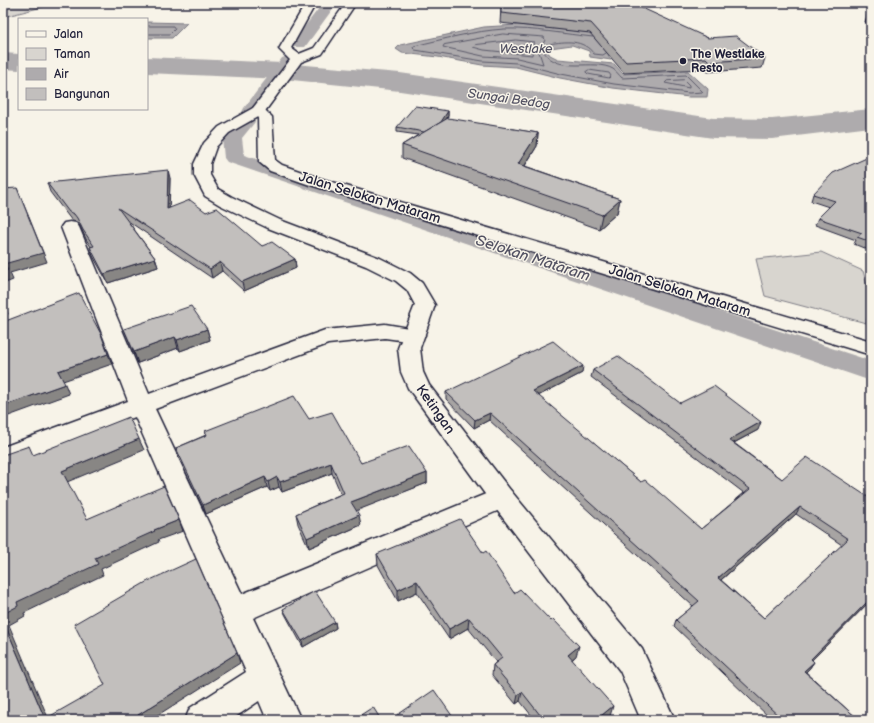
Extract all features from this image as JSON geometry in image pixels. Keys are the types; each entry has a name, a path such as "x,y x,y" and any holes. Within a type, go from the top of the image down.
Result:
{"street":[{"path":"295,62 285,49 312,3"},
{"path":"261,108 295,62 318,51 351,3"},
{"name":"Ketingan","path":"261,108 224,130 209,146 202,164 202,175 211,192 274,224 373,262 403,277 415,287 425,305 409,348 409,358 412,372 419,388 502,498 631,660 658,720"},
{"name":"Jalan Selokan Mataram","path":"261,108 266,117 267,162 276,168 313,181 500,235 871,348"},
{"path":"70,227 88,293 142,406 284,720"},
{"path":"3,457 325,337 385,331 414,335"},
{"path":"236,611 502,498"},
{"path":"202,720 266,678"}],"green space":[{"path":"3,3 58,3 3,17"},
{"path":"821,252 863,271 871,300 866,323 765,296 756,259"}],"water":[{"path":"148,22 187,23 172,38 148,38"},
{"name":"Westlake","path":"517,25 596,33 670,52 608,56 611,60 590,57 589,51 572,45 550,48 548,52 550,55 558,59 614,64 623,74 688,71 708,89 707,97 689,97 613,88 560,78 516,67 482,65 438,57 402,53 396,49 400,45 484,27"}],"building":[{"path":"524,3 624,3 630,7 640,7 708,38 736,36 765,58 710,62 706,58 626,62 591,23 501,13 501,7"},
{"path":"415,106 448,111 441,122 424,132 397,127"},
{"path":"448,118 538,133 518,164 620,199 602,215 402,145"},
{"path":"871,156 871,242 857,237 862,233 818,218 835,201 813,194 833,173"},
{"path":"168,170 167,209 190,200 206,212 217,208 262,246 272,242 295,259 242,282 220,262 210,269 118,208 155,258 104,274 90,247 94,246 77,218 74,214 69,212 47,183"},
{"path":"17,188 43,253 4,264 8,270 3,272 3,189"},
{"path":"79,293 101,334 108,354 58,371 65,384 3,406 3,322"},
{"path":"191,306 207,329 177,340 175,337 134,352 124,329"},
{"path":"553,341 583,366 533,391 641,482 645,480 701,529 750,489 593,370 618,356 680,403 714,386 761,422 729,440 782,479 807,457 871,499 871,598 811,659 814,662 804,671 859,720 783,720 676,620 699,601 490,413 475,420 446,392","holes":["800,507 848,539 764,618 718,578"]},
{"path":"294,396 309,419 332,412 361,463 409,446 427,473 351,502 359,515 307,538 296,514 344,493 331,463 280,482 277,477 268,482 265,477 203,505 176,448 207,435 205,431"},
{"path":"129,417 139,439 62,471 87,519 164,486 179,520 95,558 98,564 17,602 18,606 3,614 3,455 29,446 33,455"},
{"path":"460,519 483,553 486,551 514,593 520,589 551,621 553,619 579,646 568,655 613,706 596,720 544,720 522,692 518,695 493,665 502,658 469,618 449,629 417,581 398,590 377,554"},
{"path":"196,559 237,653 138,715 140,720 3,720 3,620 45,719 105,685 74,624 148,581"},
{"path":"315,591 335,622 302,641 283,609"},
{"path":"434,690 455,720 390,720"},
{"path":"373,707 381,720 353,720"}],"waterway":[{"name":"Selokan Mataram","path":"299,44 330,3"},
{"name":"Sungai Bedog","path":"3,61 18,62"},
{"name":"Selokan Mataram","path":"251,112 288,61"},
{"name":"Sungai Bedog","path":"148,65 282,71 400,82 713,128 772,129 871,118"},
{"name":"Selokan Mataram","path":"246,122 232,137 234,158 871,371"}],"place":[{"name":"The Westlake Resto","path":"683,61"}]}
